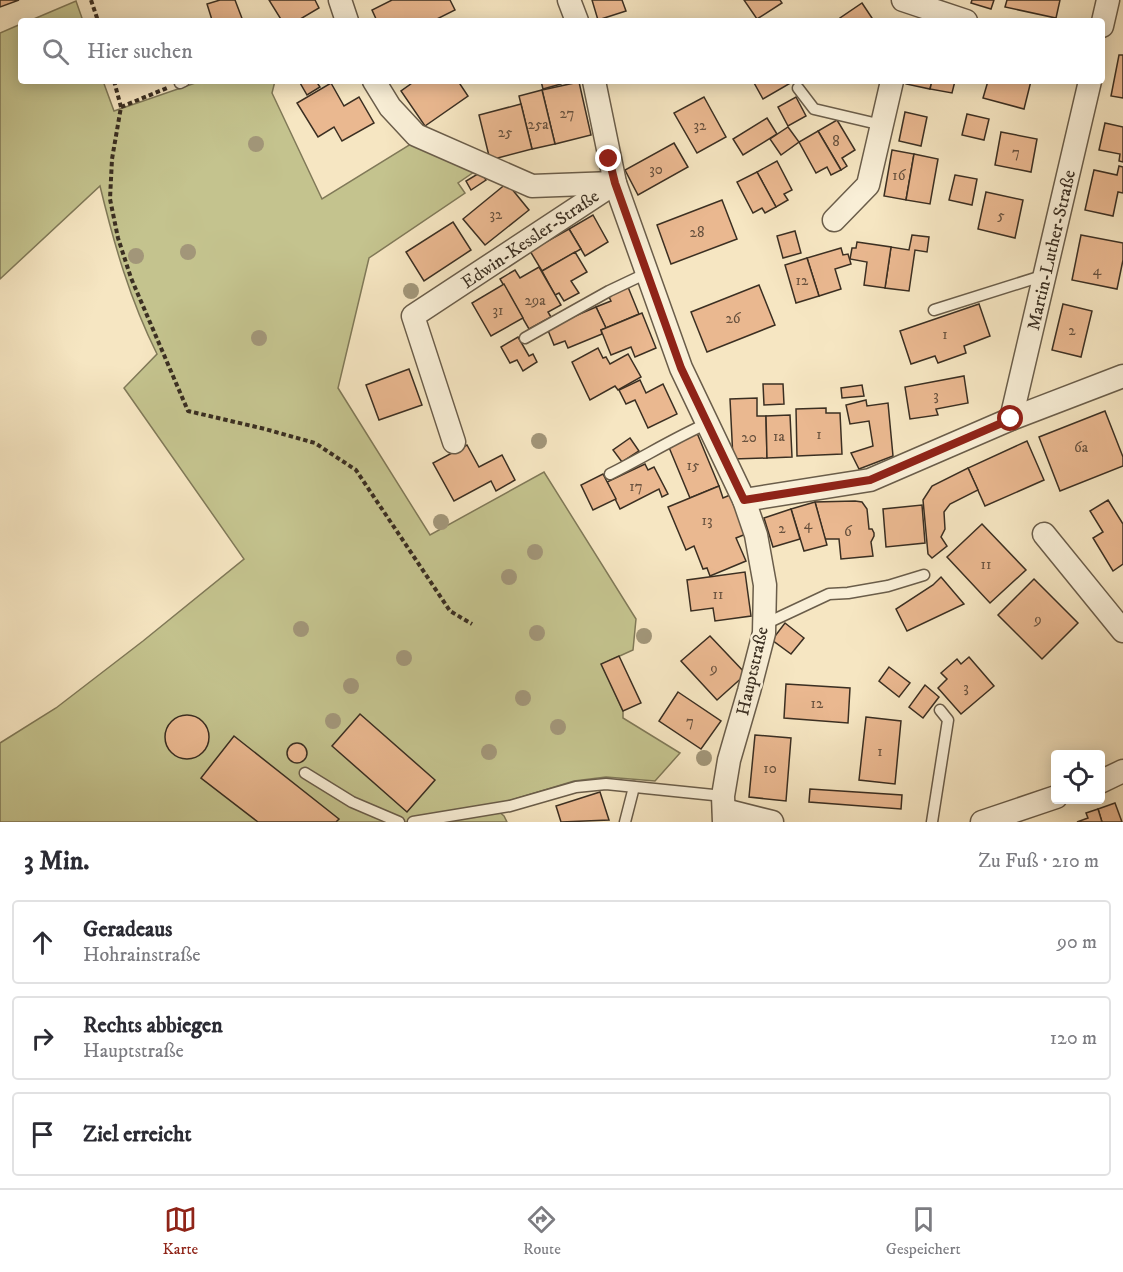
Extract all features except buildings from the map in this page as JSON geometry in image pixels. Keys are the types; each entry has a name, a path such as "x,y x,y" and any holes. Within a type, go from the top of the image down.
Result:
{"street":[{"path":"569,0 576,18"},
{"path":"1104,18 1108,0"},
{"path":"907,8 952,18"},
{"name":"Edwin-Kessler-Straße","path":"376,84 390,107 416,135 532,186 615,183"},
{"name":"Hauptstraße","path":"595,84 615,183 681,368 744,500 756,535 765,585 761,643 729,760 724,809"},
{"path":"834,220 868,185 891,84"},
{"name":"Martin-Luther-Straße","path":"1011,419 1089,84"},
{"name":"Edwin-Kessler-Straße","path":"454,442 413,316 615,183"},
{"path":"744,500 870,480 1011,419 1123,376"},
{"path":"1044,534 1123,631"},
{"path":"1105,780 1123,771"},
{"path":"982,822 1051,799"},
{"path":"724,809 772,822"}],"lane":[{"path":"798,88 814,109 882,124"},
{"path":"525,338 599,296 647,273"},
{"path":"934,309 1045,275"},
{"path":"610,474 673,439 708,423"},
{"path":"764,624 828,594 888,586 924,575"},
{"path":"932,822 948,720 940,710"},
{"path":"305,773 352,802 399,822"},
{"path":"413,822 510,806 576,787 606,784 634,786 724,809"},
{"path":"625,822 634,786"}],"path":[{"path":"91,0 97,18"},
{"path":"115,84 121,107 112,159 110,199 118,238 131,278 188,411 315,443 356,470 450,612 472,624"},
{"path":"121,107 177,84"}],"shaded area":[{"path":"76,1 82,18 36,18"},
{"path":"18,25 18,84 104,84 114,111 192,84 274,84 272,93 322,199 414,142 477,170 458,183 465,193 369,258 338,388 430,535 544,472 636,619 633,650 602,664 623,711 623,718 680,753 655,781 606,777 574,781 492,806 504,816 507,822 0,822 0,743 56,708 244,559 124,388 157,354 147,334 124,272 100,186 0,279 0,33"}],"route":[{"path":"609,159 615,183 681,368 744,500 870,480 1011,419"}]}
